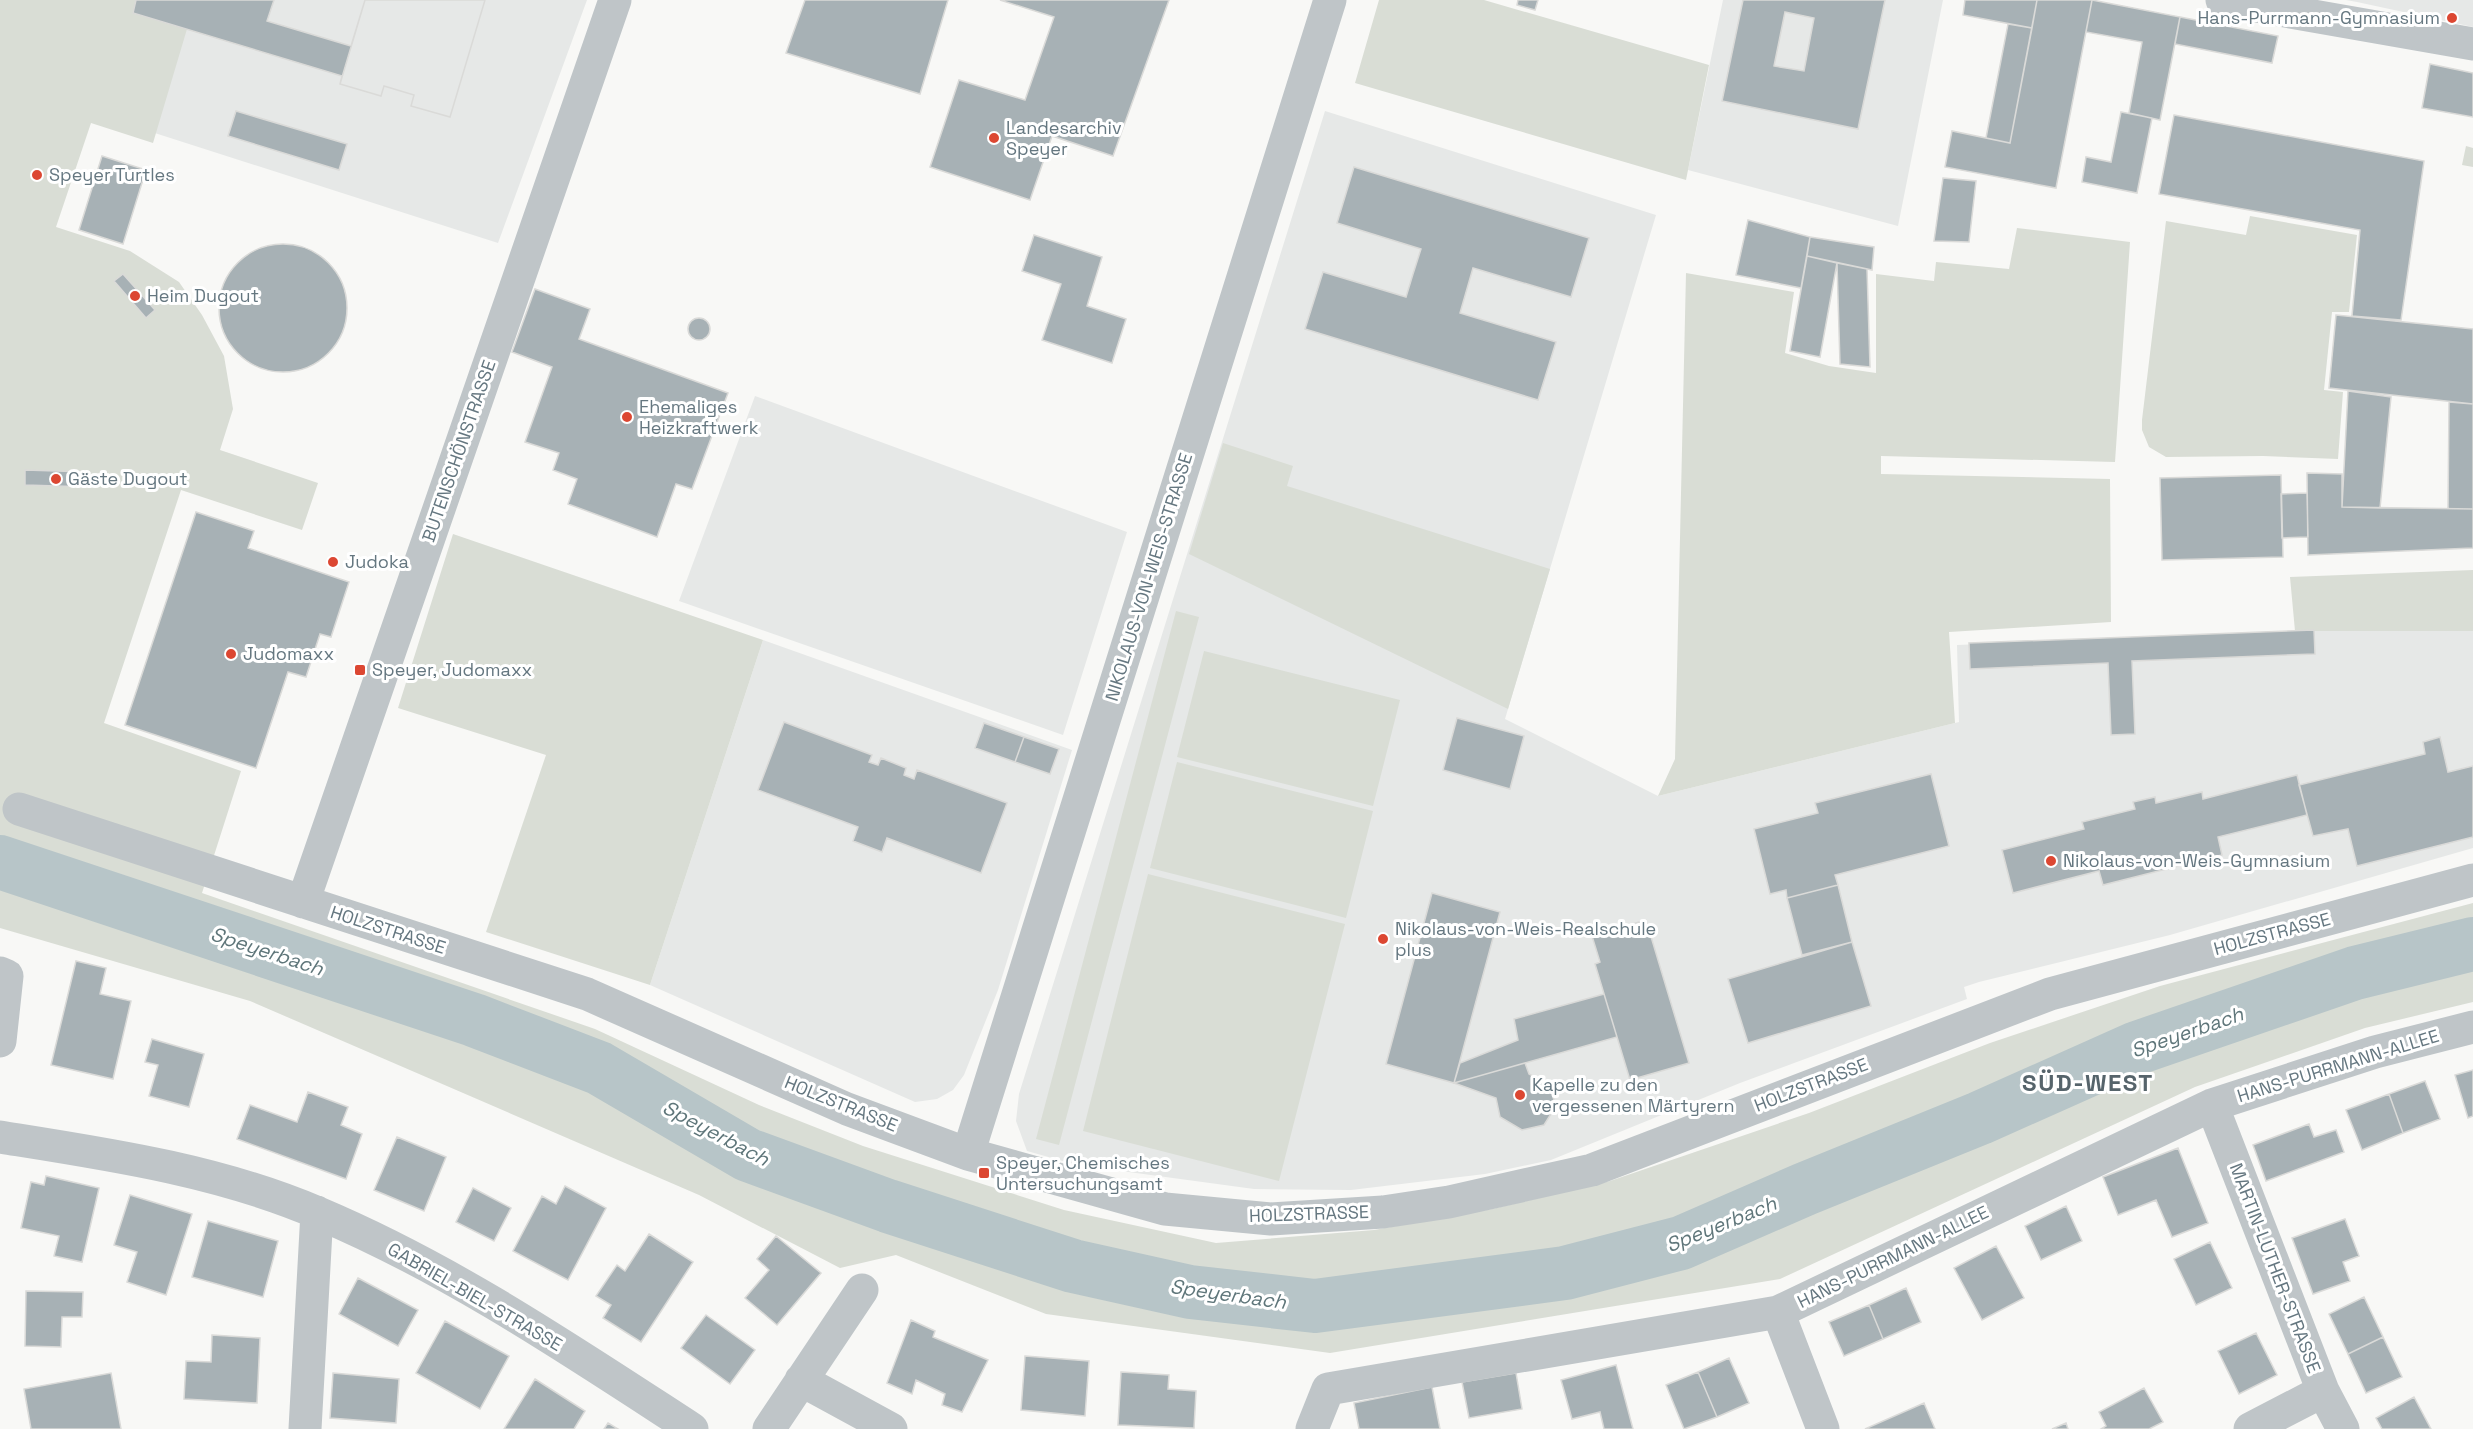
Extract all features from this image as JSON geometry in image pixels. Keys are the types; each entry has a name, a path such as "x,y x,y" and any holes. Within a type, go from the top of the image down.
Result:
{"street":[{"name":"BUTENSCHÖNSTRASSE","path":"303,902 615,0"},
{"name":"NIKOLAUS-VON-WEIS-STRASSE","path":"968,1154 1330,0"},
{"path":"2222,0 2473,44"},
{"name":"HOLZSTRASSE","path":"20,809 588,994 847,1109 968,1154 1177,1210 1271,1219 1383,1212 1449,1202 1517,1189 1592,1170 2050,994 2473,880"},
{"path":"0,1041 4,974"},
{"name":"HANS-PURRMANN-ALLEE","path":"1312,1429 1328,1389 1778,1312 2212,1104 2375,1052 2473,1027"},
{"name":"MARTIN-LUTHER-STRASSE","path":"2212,1104 2323,1391 2343,1429"},
{"name":"GABRIEL-BIEL-STRASSE","path":"0,1137 106,1154 213,1177 317,1212 433,1268 583,1358 692,1429"},
{"path":"305,1429 317,1212"},
{"path":"769,1429 862,1290"},
{"path":"1778,1312 1823,1429"},
{"path":"801,1380 891,1429"},
{"path":"2250,1429 2323,1391"}],"shaded area":[{"path":"0,0 136,0 133,13 187,29 153,143 91,123 56,227 130,251 179,282 202,315 224,356 233,409 220,450 318,483 302,530 181,490 104,723 241,771 202,893 595,1029 759,1105 863,1146 1064,1210 1216,1243 1374,1230 1492,1209 1610,1181 1809,1113 1990,1043 2160,986 2473,903 2473,1002 2365,1028 2195,1087 1780,1279 1330,1353 1046,1314 896,1255 840,1268 699,1195 250,1001 0,928"},
{"path":"96,0 587,0 498,243 108,118"},
{"path":"1379,0 1484,0 1709,65 1686,180 1355,83"},
{"path":"1723,0 1943,0 1898,226 1688,170"},
{"name":"Hans-Purrmann-Gymnasium","path":"2346,0 2473,0 2473,27 2357,2"},
{"path":"1325,111 1656,215 1505,719 1658,796 1959,722 1957,645 2314,630 2473,631 2473,848 2170,935 1979,982 1964,987 1967,999 1740,1083 1551,1160 1485,1174 1351,1190 1254,1189 1077,1165 1027,1151 1016,1121 1019,1094"},
{"path":"2466,146 2473,148 2473,167 2462,165"},
{"path":"2250,216 2357,235 2349,312 2332,312 2324,390 2343,392 2338,459 2263,456 2166,457 2149,447 2142,430 2166,221 2246,235"},
{"path":"2017,228 2130,242 2115,462 1881,456 1881,474 2110,479 2111,622 1949,632 1955,723 1658,796 1675,759 1686,273 1794,292 1785,353 1829,366 1876,373 1876,274 1934,281 1936,262 2009,269"},
{"path":"755,396 1127,532 1063,735 679,601"},
{"path":"1223,443 1293,466 1287,486 1550,569 1508,709 1189,554"},
{"path":"453,534 763,640 650,985 486,932 546,755 398,708"},
{"path":"2473,570 2473,631 2295,631 2290,577"},
{"path":"1176,611 1199,617 1059,1145 1036,1139"},
{"path":"763,640 1072,750 998,990 964,1075 953,1090 937,1099 915,1102 650,985"},
{"path":"1204,651 1400,700 1373,806 1177,757"},
{"path":"1177,762 1373,811 1346,918 1150,868"},
{"path":"1148,874 1345,924 1279,1181 1083,1131"}],"building":[{"path":"136,0 274,0 267,21 351,46 365,0 485,0 450,117 411,106 414,95 384,86 381,96 340,84 342,76 133,13"},
{"path":"365,0 485,0 450,117 411,106 414,95 384,86 381,96 340,84"},
{"path":"805,0 948,0 920,94 786,53"},
{"path":"1000,0 1169,0 1113,156 1052,136 1030,200 930,167 959,80 1025,100 1054,17"},
{"path":"1518,0 1538,0 1535,10 1517,5"},
{"path":"1743,0 1885,0 1858,129 1722,101","holes":["1785,12 1814,18 1804,71 1774,66"]},
{"path":"1965,0 2037,0 2032,28 1963,15"},
{"path":"2037,0 2092,0 2056,188 1945,167 1952,131 2010,143"},
{"path":"2092,0 2180,17 2160,120 2129,113 2142,42 2086,32"},
{"path":"2180,17 2278,36 2272,63 2175,44"},
{"path":"2008,24 2032,28 2010,143 1986,138"},
{"path":"2430,64 2473,73 2473,117 2422,108"},
{"path":"236,111 347,144 339,170 228,136"},
{"path":"2121,112 2152,118 2137,193 2082,182 2086,157 2111,162"},
{"path":"2174,115 2424,161 2401,320 2352,316 2360,230 2159,194"},
{"path":"102,156 146,170 123,244 79,230"},
{"path":"1354,167 1589,238 1571,297 1473,268 1460,313 1556,342 1538,400 1305,329 1323,272 1406,297 1421,249 1337,223"},
{"path":"1943,178 1976,181 1969,242 1934,241"},
{"path":"1748,220 1810,237 1801,288 1736,275"},
{"path":"1034,235 1102,257 1087,306 1126,319 1112,363 1042,340 1061,284 1022,271"},
{"path":"1810,237 1874,247 1872,270 1807,256"},
{"path":"283,244 307,249 328,263 342,284 347,308 342,332 328,353 307,367 283,372 259,367 238,353 224,332 219,308 224,284 238,263 259,249"},
{"path":"1807,256 1837,263 1820,357 1790,351"},
{"path":"1837,263 1867,269 1870,367 1840,364"},
{"name":"Heim Dugout","path":"123,274 155,310 146,318 114,281"},
{"name":"Ehemaliges Heizkraftwerk","path":"535,289 590,309 579,339 728,393 692,489 676,484 657,537 568,504 577,479 553,470 559,453 525,442 552,367 512,352"},
{"path":"2336,315 2473,329 2473,404 2329,388"},
{"path":"699,318 707,321 710,329 707,337 699,340 691,337 688,329 691,321"},
{"path":"2348,391 2391,397 2380,508 2342,507"},
{"path":"2449,402 2473,404 2473,509 2448,509"},
{"name":"Gäste Dugout","path":"25,470 88,472 88,487 25,485"},
{"path":"2307,473 2342,474 2342,507 2473,509 2473,548 2308,555"},
{"path":"2281,475 2283,557 2162,560 2160,478"},
{"path":"2307,493 2308,537 2282,538 2281,494"},
{"name":"Judomaxx","path":"196,512 254,531 248,548 349,582 331,637 320,634 306,677 288,672 256,768 125,725"},
{"path":"2314,630 2315,654 2132,661 2135,734 2111,735 2108,663 1970,669 1969,643"},
{"path":"1457,718 1524,736 1510,789 1443,770"},
{"path":"784,722 872,755 869,762 878,765 881,758 906,768 904,775 914,779 917,770 1007,803 981,873 887,838 882,852 853,841 858,827 758,790"},
{"path":"984,723 1024,737 1015,762 975,748"},
{"path":"1024,737 1059,749 1050,774 1015,762"},
{"path":"2440,737 2448,772 2473,766 2473,837 2357,866 2348,829 2313,836 2299,785 2425,754 2423,742"},
{"path":"1931,774 1949,846 1835,875 1838,885 1787,898 1786,890 1770,894 1754,829 1818,813 1815,803"},
{"name":"Nikolaus-von-Weis-Gymnasium","path":"2297,775 2307,815 2218,837 2222,855 2103,885 2099,871 2013,893 2002,850 2084,829 2082,822 2135,809 2133,802 2155,797 2156,803 2202,792 2203,799"},
{"path":"1838,885 1852,942 1802,955 1787,898"},
{"path":"1432,893 1500,912 1454,1083 1386,1064"},
{"path":"1646,920 1689,1063 1630,1080 1595,964 1600,962 1592,936"},
{"path":"1852,942 1871,1006 1748,1043 1728,979"},
{"path":"76,961 106,968 100,994 131,1001 113,1079 51,1065"},
{"path":"1604,994 1617,1037 1454,1083 1460,1063 1518,1040 1514,1019"},
{"path":"152,1039 204,1054 189,1107 149,1096 158,1065 145,1062"},
{"name":"Kapelle zu den vergessenen Märtyrern","path":"1525,1063 1529,1074 1549,1085 1556,1106 1544,1125 1522,1130 1500,1117 1496,1098 1454,1083"},
{"path":"2473,1070 2473,1116 2468,1118 2455,1075"},
{"path":"2425,1081 2440,1119 2403,1133 2389,1094"},
{"path":"308,1092 348,1107 341,1125 362,1134 346,1179 237,1139 250,1105 297,1122"},
{"path":"2389,1094 2403,1133 2362,1150 2346,1110"},
{"path":"2309,1124 2314,1137 2336,1130 2344,1152 2266,1181 2253,1145"},
{"path":"397,1137 446,1157 424,1211 374,1190"},
{"path":"2178,1148 2208,1223 2172,1237 2156,1200 2118,1215 2103,1177"},
{"path":"46,1176 99,1188 82,1262 54,1256 59,1236 21,1228 31,1182 44,1185"},
{"path":"565,1186 606,1208 568,1280 513,1251 542,1196 556,1204"},
{"path":"473,1188 511,1208 494,1241 456,1222"},
{"path":"130,1195 192,1214 166,1295 127,1282 137,1252 114,1245"},
{"path":"2066,1206 2082,1241 2041,1260 2025,1226"},
{"path":"2345,1219 2359,1256 2343,1262 2350,1281 2313,1294 2292,1238"},
{"path":"208,1221 278,1241 263,1297 192,1277"},
{"path":"649,1234 693,1262 641,1342 603,1318 611,1305 596,1296 617,1265 625,1271"},
{"path":"776,1236 821,1273 777,1325 745,1298 769,1270 757,1259"},
{"path":"2210,1242 2232,1288 2196,1305 2174,1259"},
{"path":"1996,1246 2024,1298 1982,1320 1954,1268"},
{"path":"358,1278 418,1310 398,1346 339,1314"},
{"path":"1906,1288 1921,1322 1883,1339 1869,1305"},
{"path":"26,1291 83,1292 82,1317 62,1317 61,1347 25,1346"},
{"path":"2364,1297 2383,1337 2348,1354 2329,1314"},
{"path":"1869,1305 1883,1339 1844,1356 1829,1322"},
{"path":"706,1315 755,1350 730,1384 681,1348"},
{"path":"911,1320 935,1331 933,1337 988,1360 962,1412 942,1405 945,1394 916,1380 912,1394 887,1383"},
{"path":"445,1321 509,1356 480,1409 416,1373"},
{"path":"2256,1333 2277,1375 2239,1394 2218,1351"},
{"path":"212,1335 260,1338 257,1403 184,1399 186,1361 211,1362"},
{"path":"2383,1337 2402,1377 2366,1393 2348,1354"},
{"path":"1025,1356 1089,1361 1085,1416 1021,1410"},
{"path":"1729,1358 1749,1403 1717,1417 1698,1372"},
{"path":"1616,1365 1633,1429 1604,1429 1600,1412 1572,1419 1561,1380"},
{"path":"1121,1372 1169,1375 1168,1389 1196,1391 1194,1428 1118,1425"},
{"path":"1698,1372 1717,1417 1684,1429 1666,1385"},
{"path":"111,1373 121,1429 31,1429 24,1389"},
{"path":"333,1373 399,1379 396,1423 330,1418"},
{"path":"1516,1373 1522,1409 1469,1418 1462,1382"},
{"path":"535,1379 585,1411 574,1429 504,1429"},
{"path":"1432,1387 1440,1429 1359,1429 1354,1403"},
{"path":"2144,1388 2163,1422 2149,1429 2101,1429 2106,1426 2099,1412"},
{"path":"2414,1397 2431,1429 2382,1429 2376,1418"},
{"path":"1924,1403 1935,1429 1865,1429"},
{"path":"608,1423 618,1429 604,1429"},
{"path":"2066,1423 2068,1429 2052,1429"}],"waterway":[{"name":"Speyerbach","path":"0,862 474,1020 599,1068 748,1155 888,1206 1073,1266 1190,1292 1315,1306 1565,1273 1681,1243 1805,1189 1980,1118 2137,1048 2355,973 2473,944"}],"place":[{"name":"Hans-Purrmann-Gymnasium","path":"2452,18"},
{"name":"Landesarchiv Speyer","path":"994,138"},
{"name":"Speyer Turtles","path":"37,175"},
{"name":"Heim Dugout","path":"135,296"},
{"name":"Ehemaliges Heizkraftwerk","path":"627,417"},
{"name":"Gäste Dugout","path":"56,479"},
{"name":"Judoka","path":"333,562"},
{"name":"Judomaxx","path":"231,654"},
{"name":"Speyer, Judomaxx","path":"360,670"},
{"name":"Nikolaus-von-Weis-Gymnasium","path":"2051,861"},
{"name":"Nikolaus-von-Weis-Realschule plus","path":"1383,939"},
{"name":"Kapelle zu den vergessenen Märtyrern","path":"1520,1095"},
{"name":"Speyer, Chemisches Untersuchungsamt","path":"984,1173"}],"district":[{"name":"SÜD-WEST","path":"2088,1083"}]}
